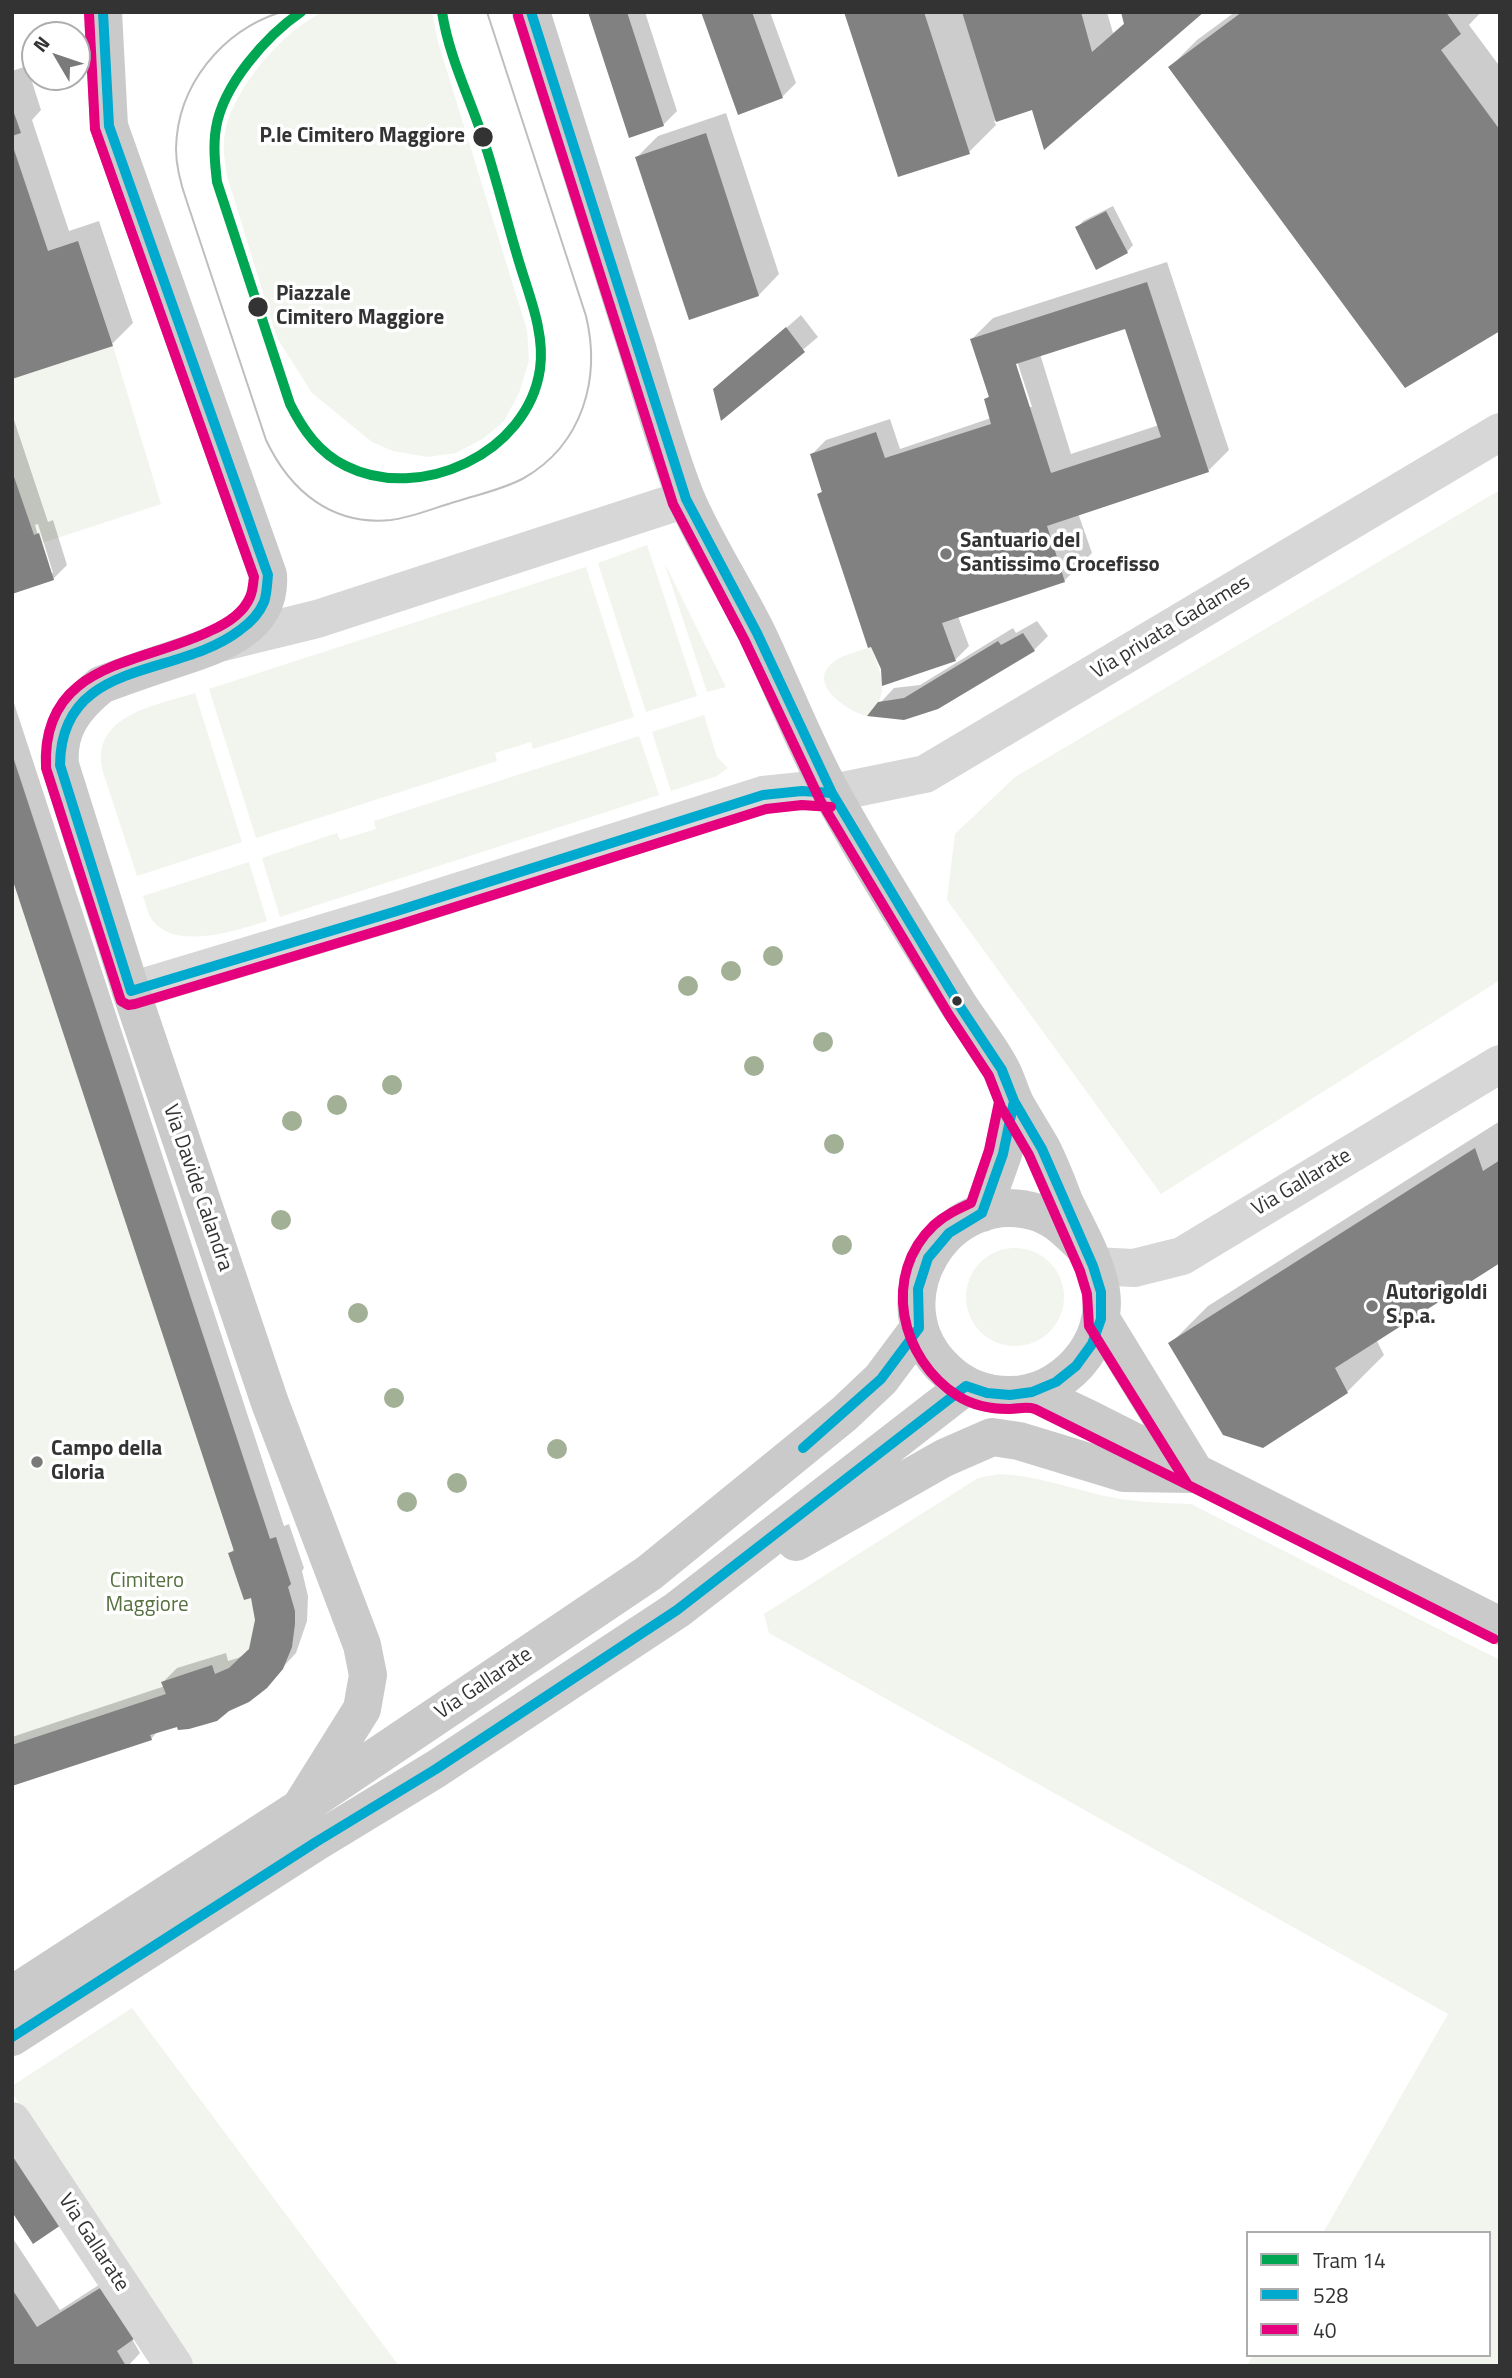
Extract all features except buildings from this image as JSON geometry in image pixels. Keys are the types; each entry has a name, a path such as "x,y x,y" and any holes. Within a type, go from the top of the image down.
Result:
{"main road":[{"path":"103,12 109,127 268,575 269,589 258,614 244,628 223,642"},
{"path":"531,12 686,499 757,633 832,793 961,1008 1002,1070 1014,1101 1042,1149 1089,1257 1101,1292 1101,1319 1092,1344 1076,1366 1056,1382 1032,1392 1010,1395 987,1393 967,1386 946,1371 930,1351 919,1328 916,1304 918,1280 927,1258 941,1238 960,1223 982,1213 1010,1209 1039,1213 1064,1227 1089,1257"},
{"name":"Via Davide Calandra","path":"223,642 101,685 74,711 59,748 60,765 131,991 270,1403 362,1646 368,1675 362,1709 299,1808"},
{"path":"982,1213 1003,1154 1014,1101"},
{"path":"1101,1319 1196,1474"},
{"name":"Via Gallarate","path":"12,1995 299,1808 649,1573 844,1414 881,1379 919,1328"},
{"name":"Via Gallarate","path":"12,2037 316,1842 436,1769 677,1610 967,1386"},
{"path":"1032,1392 1500,1626"},
{"path":"677,1610 944,1458 992,1437 1019,1441 1124,1473 1196,1474"}],"street":[{"name":"Via privata Gadames","path":"832,793 925,774 1500,432"},
{"path":"223,642 317,619 686,499"},
{"path":"131,991 397,911 763,795 802,791 832,793"},
{"name":"Via Gallarate","path":"1089,1257 1135,1268 1182,1256 1500,1064"},
{"name":"Via Gallarate","path":"12,2121 174,2366"}],"green space":[{"path":"321,12 432,12 438,42 527,330 529,361 519,393 504,421 484,438 456,453 427,457 393,451 372,442 312,393 277,338 227,176 225,133 241,93 259,66 280,43"},
{"path":"12,142 48,251 78,241 161,504 42,543 54,580 12,594"},
{"path":"1500,490 1500,980 1161,1194 947,900 955,834 1015,777"},
{"path":"647,545 697,696 646,712 598,563"},
{"path":"664,562 726,687 707,692"},
{"path":"586,567 634,717 533,749 531,742 495,753 497,761 256,838 209,689"},
{"path":"871,647 881,674 882,691 880,699 867,716 842,703 828,689 824,680 825,672 835,661"},
{"path":"195,693 242,842 137,876 103,772 101,753 106,737 115,725 129,716"},
{"path":"704,715 717,757 728,768 717,776 671,791 652,732"},
{"path":"639,736 659,795 280,917 262,858 337,833 340,840 376,829 374,821"},
{"name":"Cimitero Maggiore","path":"12,752 270,1538 276,1537 291,1584 288,1587 292,1603 293,1635 284,1665 265,1690 217,1720 196,1727 178,1730 177,1727 151,1735 152,1740 12,1786"},
{"path":"249,862 267,921 225,933 192,937 164,930 151,919 143,896"},
{"path":"1015,1248 1034,1251 1050,1262 1061,1278 1064,1297 1061,1316 1050,1332 1034,1343 1015,1346 996,1343 980,1332 969,1316 966,1297 969,1278 980,1262 996,1251"},
{"path":"1000,1474 1013,1475 1123,1499 1191,1504 1500,1660 1500,2366 1247,2366 1252,2357 1491,2357 1491,2231 1324,2231 1448,2014 769,1633 764,1614 978,1478"},
{"path":"132,2008 399,2366 195,2366 12,2093 12,2086"}],"tram line":[{"path":"281,12 240,32 222,47 194,83 178,126 178,169 266,440 287,475 315,501 332,511 370,520 408,517 524,478 544,464 561,447 574,428 589,386 590,339 586,316 487,12"},
{"name":"14","path":"301,12 261,48 227,95 215,135 217,182 290,404 300,423 320,448 336,461 375,476 406,478 437,474 466,463 493,446 515,425 531,399 540,369 539,329 532,303 478,122 449,45 442,12"}],"transit line":[{"name":"528","path":"103,12 109,126 268,575 264,602 244,627 214,645 127,675 101,688 80,705 65,730 60,765 131,991 397,911 763,795 802,791 832,793"},
{"name":"528","path":"12,2037 316,1842 436,1769 677,1610 966,1386 987,1393 1010,1395 1032,1392 1056,1382 1076,1366 1092,1344 1101,1319 1101,1292 1093,1266 1042,1149 1014,1101 1002,1070 961,1008 832,793 757,633 686,499 531,12"},
{"name":"40","path":"89,13 95,129 254,577 250,597 233,618 183,642 100,672 78,687 60,706 49,733 46,768 121,1001 128,1005 135,1004 401,924 766,809 802,805 831,807"},
{"name":"40","path":"518,16 673,504 744,639 820,800 949,1015 989,1076 1001,1107 1029,1155 1080,1271 1087,1294 1089,1326 1188,1485 1494,1639"},
{"name":"528","path":"803,1448 881,1379 919,1328 918,1289 928,1258 949,1233 982,1213 1003,1154 1014,1101 1002,1071"},
{"name":"40","path":"988,1074 999,1102 989,1150 971,1203 934,1225 917,1245 907,1268 903,1291 904,1315 911,1339 922,1361 938,1380 963,1399 995,1408 1035,1409 1194,1488"}],"place":[{"name":"P.le Cimitero Maggiore","path":"483,137"},
{"name":"Piazzale Cimitero Maggiore","path":"258,307"},
{"name":"Santuario del Santissimo Crocefisso","path":"946,554"},
{"name":"Autorigoldi S.p.a.","path":"1372,1306"},
{"name":"Campo della Gloria","path":"37,1462"}]}
